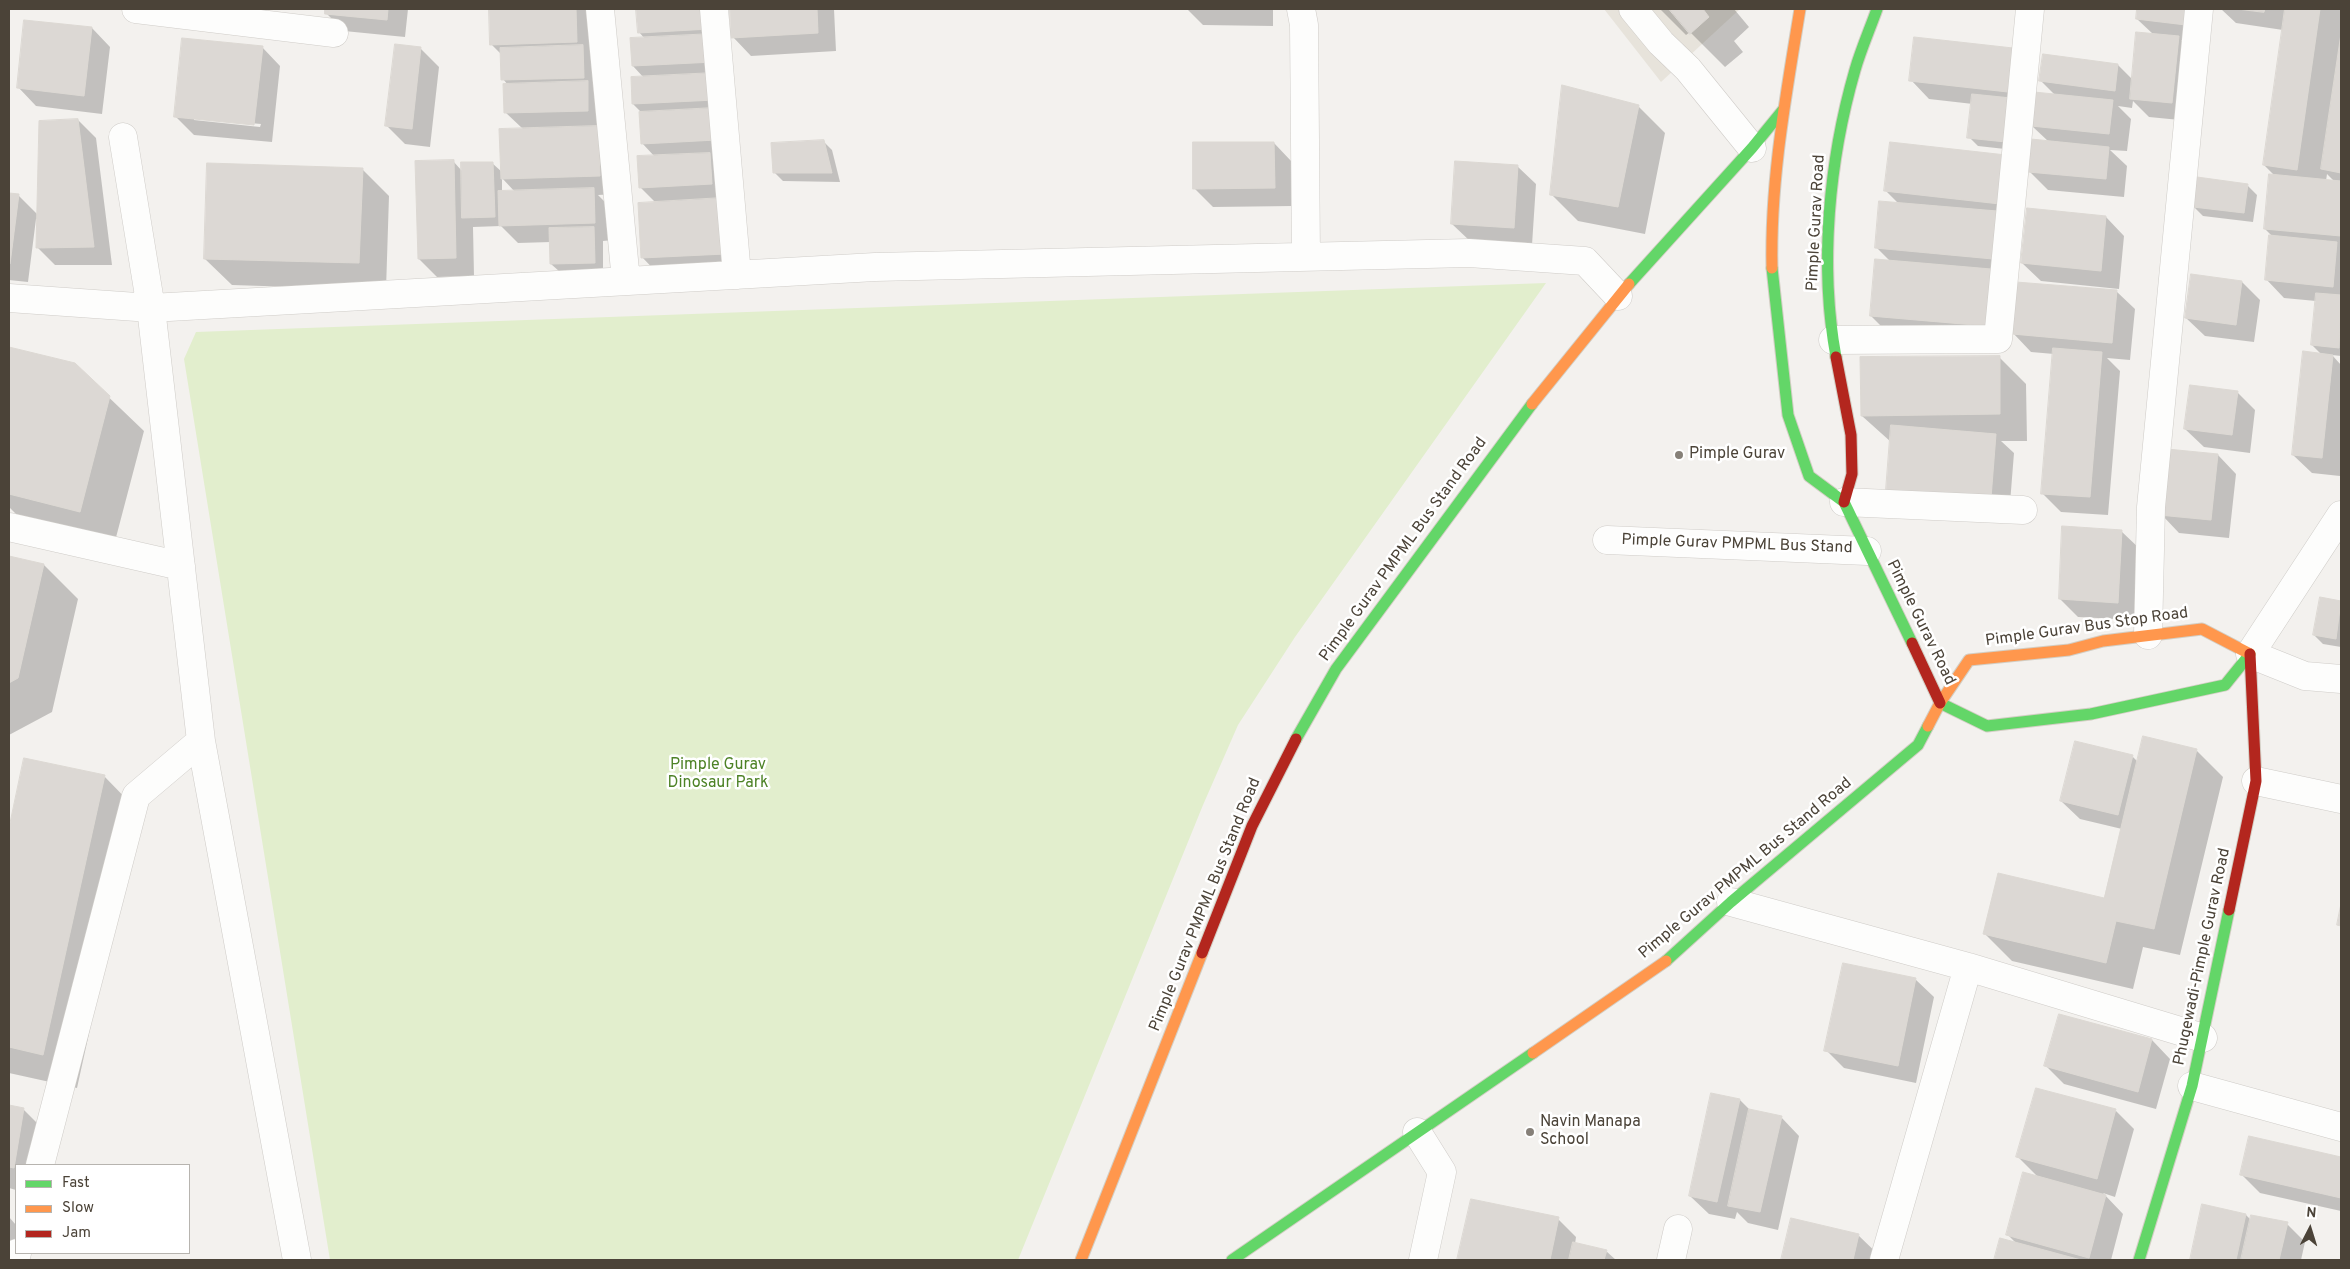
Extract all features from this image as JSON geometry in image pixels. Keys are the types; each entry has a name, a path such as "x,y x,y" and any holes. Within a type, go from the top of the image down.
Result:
{"street":[{"path":"136,9 334,33"},
{"path":"600,9 626,281"},
{"path":"714,9 737,275"},
{"path":"1301,9 1304,25 1306,258"},
{"path":"1633,9 1661,43 1688,69 1752,148"},
{"name":"Pimple Gurav Road","path":"1800,9 1783,110 1771,237 1772,281 1788,415 1809,476 1844,502 1940,703"},
{"name":"Pimple Gurav Road","path":"1844,502 1852,474 1851,434 1832,340 1828,294 1828,251 1835,158 1855,70 1876,9"},
{"path":"1832,340 1998,339 2030,9"},
{"path":"2148,635 2151,507 2199,9"},
{"name":"Pimple Gurav Road","path":"1618,296 1752,148 1783,110"},
{"path":"123,137 151,308 201,741 297,1260"},
{"path":"9,298 151,308 875,267 1469,253 1585,260 1618,296"},
{"name":"Pimple Gurav PMPML Bus Stand Road","path":"1081,1260 1252,826 1284,760 1336,669 1550,379 1618,296"},
{"path":"1844,502 2023,510"},
{"path":"1940,703 1987,726 2090,714 2225,685 2250,654 2341,513"},
{"path":"9,527 181,566"},
{"name":"Pimple Gurav PMPML Bus Stand","path":"1607,540 1867,551"},
{"name":"Pimple Gurav Bus Stop Road","path":"1940,703 1969,660 2069,650 2103,641 2202,629 2250,654"},
{"path":"2250,654 2305,676 2341,679"},
{"name":"Phugewadi-Pimple Gurav Road","path":"2139,1260 2192,1086 2256,782 2250,654"},
{"name":"Pimple Gurav PMPML Bus Stand Road","path":"1232,1260 1670,958 1731,902 1918,745 1940,703"},
{"path":"40,1164 136,796 201,741"},
{"path":"2256,782 2341,799"},
{"path":"1731,902 1968,967 2203,1038"},
{"path":"1884,1260 1968,967"},
{"path":"2192,1086 2341,1127"},
{"path":"1417,1132 1442,1172 1424,1260"},
{"path":"1671,1260 1678,1229"}],"shaded area":[{"path":"1604,9 1740,9 1661,82"}],"green space":[{"name":"Pimple Gurav Dinosaur Park","path":"1546,283 1295,637 1238,725 1203,805 1018,1260 330,1260 184,359 196,332"}],"building":[{"path":"325,9 388,9 387,20 325,14"},
{"path":"489,9 576,9 577,42 490,45"},
{"path":"636,9 709,9 710,29 638,33"},
{"path":"730,9 817,9 818,33 731,38"},
{"path":"1669,9 1703,9 1709,17 1690,34"},
{"path":"2137,9 2188,9 2186,25 2136,19"},
{"path":"2238,9 2265,9 2264,12"},
{"path":"2285,9 2320,9 2297,170 2263,165"},
{"path":"24,20 92,27 84,96 17,88"},
{"path":"2136,32 2179,36 2172,103 2130,99"},
{"path":"712,34 714,62 632,66 630,38"},
{"path":"2341,34 2341,173 2321,169"},
{"path":"1914,37 2013,48 2008,92 1909,81"},
{"path":"182,38 263,46 254,125 174,117"},
{"path":"395,44 421,47 412,129 385,126"},
{"path":"583,45 584,78 501,80 500,48"},
{"path":"2043,54 2118,64 2115,91 2039,81"},
{"path":"714,73 715,100 632,104 631,77"},
{"path":"588,81 588,111 504,113 503,84"},
{"path":"1562,85 1639,105 1618,207 1550,195"},
{"path":"2034,92 2113,100 2109,134 2031,126"},
{"path":"1972,94 2011,98 2006,142 1967,138"},
{"path":"714,108 716,140 641,144 639,112"},
{"path":"78,119 94,247 36,248 39,121"},
{"path":"598,126 600,176 501,179 499,129"},
{"path":"2031,139 2109,147 2106,179 2028,172"},
{"path":"824,140 832,173 773,173 771,143"},
{"path":"1193,142 1274,142 1275,188 1193,189"},
{"path":"1890,142 2006,155 2000,204 1884,191"},
{"path":"710,153 712,184 639,188 637,156"},
{"path":"454,160 456,258 418,259 415,161"},
{"path":"1455,161 1518,165 1514,228 1451,224"},
{"path":"461,162 493,162 495,217 462,218"},
{"path":"207,163 363,168 359,263 204,259"},
{"path":"2269,174 2341,181 2341,236 2264,229"},
{"path":"2197,177 2248,184 2244,213 2193,207"},
{"path":"594,188 595,223 499,226 498,191"},
{"path":"9,193 19,194 10,264 9,264"},
{"path":"722,198 725,254 641,258 638,203"},
{"path":"1879,201 1997,211 1993,259 1875,248"},
{"path":"2027,208 2106,216 2101,271 2021,263"},
{"path":"594,227 595,263 550,264 549,228"},
{"path":"2269,235 2337,242 2333,287 2265,280"},
{"path":"1875,259 1991,269 1986,326 1870,316"},
{"path":"2191,274 2242,281 2236,325 2185,318"},
{"path":"2016,282 2117,290 2112,343 2012,334"},
{"path":"2316,293 2341,295 2339,348 2311,345"},
{"path":"9,347 75,363 110,396 80,512 9,494"},
{"path":"2053,348 2102,352 2090,497 2041,494"},
{"path":"2303,351 2333,355 2322,458 2292,455"},
{"path":"2000,356 2000,414 1861,416 1860,357"},
{"path":"2190,385 2238,391 2232,435 2184,429"},
{"path":"1891,425 1996,434 1991,498 1886,490"},
{"path":"2167,449 2218,454 2211,520 2159,515"},
{"path":"2062,526 2122,530 2118,603 2059,599"},
{"path":"9,556 44,564 18,678 9,683"},
{"path":"2320,597 2341,601 2336,639 2313,635"},
{"path":"2143,736 2197,749 2154,929 2116,921 2106,963 1983,934 1998,873 2104,898"},
{"path":"2075,741 2133,755 2118,815 2060,801"},
{"path":"24,758 105,775 43,1055 9,1047 9,828"},
{"path":"2341,904 2341,926 2337,925"},
{"path":"1843,963 1916,978 1898,1066 1824,1051"},
{"path":"2059,1014 2152,1039 2138,1092 2044,1066"},
{"path":"2036,1088 2116,1109 2097,1179 2016,1157"},
{"path":"1711,1093 1740,1099 1717,1202 1689,1196"},
{"path":"9,1105 24,1108 14,1168 9,1167"},
{"path":"1749,1109 1782,1116 1760,1212 1728,1206"},
{"path":"2249,1136 2341,1157 2341,1198 2240,1175"},
{"path":"2023,1172 2106,1195 2089,1258 2006,1235"},
{"path":"1471,1199 1559,1217 1550,1260 1457,1260"},
{"path":"2202,1204 2246,1214 2236,1260 2190,1260"},
{"path":"2251,1215 2288,1222 2279,1260 2241,1260"},
{"path":"1791,1218 1859,1234 1853,1260 1781,1260"},
{"path":"2000,1238 2081,1260 1994,1260"},
{"path":"1573,1242 1607,1250 1604,1260 1569,1260"}],"traffic: fast":[{"path":"1836,357 1828,286 1829,213 1833,176 1846,104 1855,70 1877,9"},
{"path":"1629,284 1752,148 1783,110"},
{"path":"1772,268 1788,415 1809,476 1844,502 1912,643"},
{"path":"1296,739 1336,669 1532,404"},
{"path":"1940,703 1987,726 2091,714 2225,685 2250,654"},
{"path":"1666,961 1731,902 1918,745 1928,726"},
{"path":"2139,1260 2192,1086 2229,910"},
{"path":"1232,1260 1533,1053"}],"traffic: slow":[{"path":"1772,268 1776,170 1784,106 1800,9"},
{"path":"1532,404 1629,284"},
{"path":"1928,726 1940,703 1969,660 2069,650 2103,641 2202,629 2250,654"},
{"path":"1081,1260 1202,953"},
{"path":"1533,1053 1666,961"}],"traffic: jam":[{"path":"1836,357 1851,435 1852,474 1844,502"},
{"path":"1912,643 1940,703"},
{"path":"2229,910 2256,781 2250,654"},
{"path":"1202,953 1252,826 1296,739"}],"place":[{"name":"Pimple Gurav","path":"1679,455"},
{"name":"Navin Manapa School","path":"1530,1132"}]}
